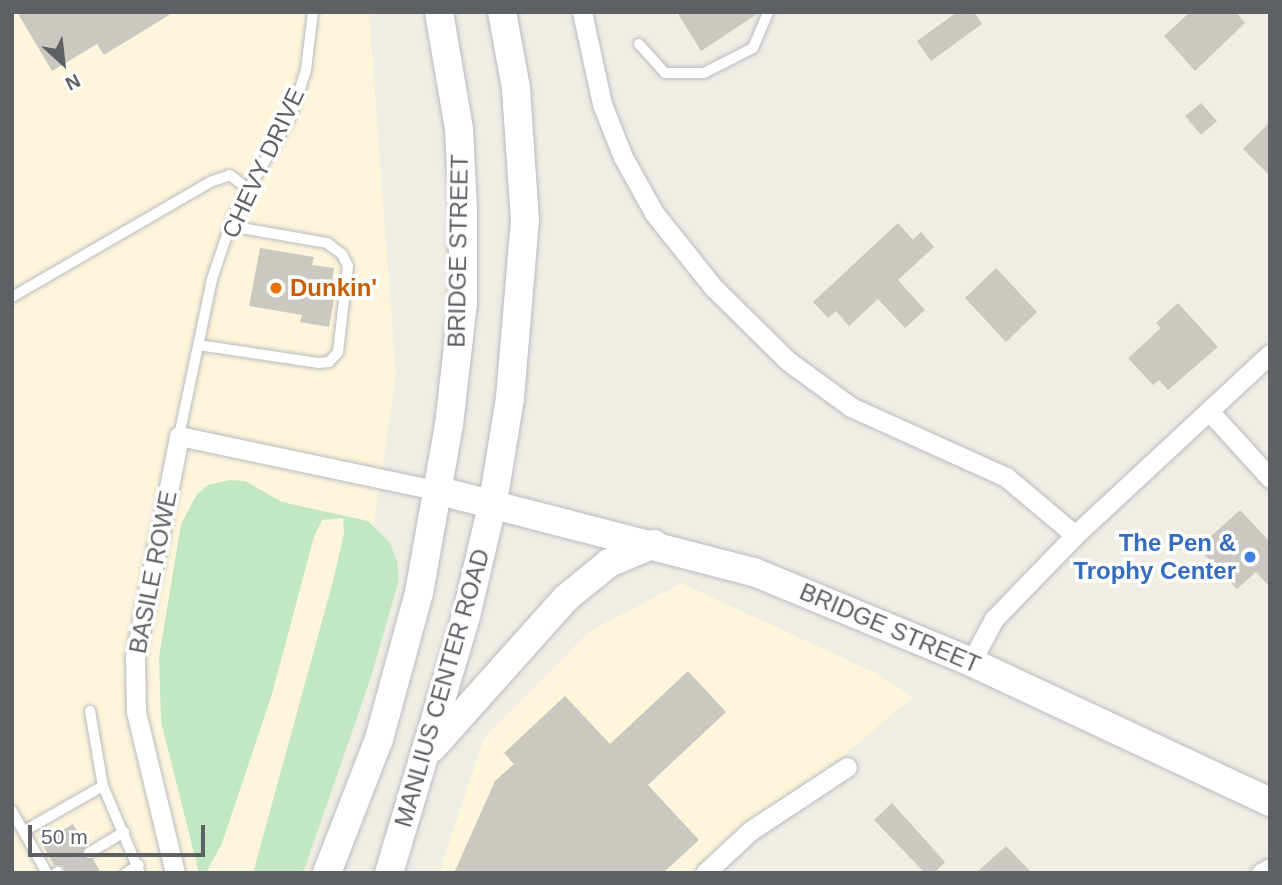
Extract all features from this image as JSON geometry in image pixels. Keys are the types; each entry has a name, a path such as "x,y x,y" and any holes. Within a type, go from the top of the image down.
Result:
{"main road":[{"name":"BRIDGE STREET","path":"439,12 459,129 463,276 449,425 436,490 654,544 767,577 971,662 1270,802"},
{"path":"492,502 510,398 525,221 516,89 502,12"},
{"name":"MANLIUS CENTER ROAD","path":"327,873 379,739 419,593 436,490"},
{"name":"MANLIUS CENTER ROAD","path":"389,873 426,756 492,502"},
{"path":"426,756 493,675 566,598 609,564 654,544"}],"street":[{"path":"582,12 602,104 623,157 654,213 713,287 788,361 851,407 1006,477 1075,535"},
{"path":"971,662 995,619 1075,535 1270,354"},
{"path":"1209,411 1270,478"},
{"name":"BRIDGE STREET","path":"179,436 436,490"},
{"name":"BASILE ROWE","path":"176,873 136,712 135,657 179,436"},
{"path":"705,873 750,831 847,767"},
{"path":"1261,873 1270,868"}],"lane":[{"name":"CHEVY DRIVE","path":"179,436 198,345 230,226 291,116 306,70 313,12"},
{"path":"639,44 665,73 704,73 753,48 768,12"},
{"path":"12,297 210,182 230,175 249,190"},
{"path":"198,345 318,363 329,362 338,352 348,266 342,254 327,243 230,226"},
{"path":"90,711 103,786 139,869 126,873"},
{"path":"24,831 103,786"},
{"path":"12,811 54,872"},
{"path":"89,853 124,832"}],"shaded area":[{"path":"12,12 369,12 396,376 368,563 264,873 12,873"},
{"path":"681,583 878,674 913,697 704,873 439,873 484,738 590,631"}],"green space":[{"path":"230,480 245,481 282,502 368,521 390,543 397,561 399,580 370,680 303,873 253,873 333,581 344,533 343,518 322,520 314,537 272,694 222,843 206,873 199,873 161,722 159,657 181,524 197,494 208,485"}],"building":[{"path":"17,12 174,12 104,55 97,44 52,71"},
{"path":"677,12 760,12 701,51"},
{"path":"957,12 974,12 982,24 931,61 917,41"},
{"path":"1190,12 1236,12 1245,23 1195,71 1164,36"},
{"path":"1201,103 1217,121 1201,135 1185,116"},
{"path":"1270,122 1270,176 1243,149"},
{"path":"898,223 913,240 921,232 934,247 898,280 925,310 905,328 878,299 849,326 836,311 828,318 813,302"},
{"path":"260,248 314,257 312,265 334,268 332,281 337,282 329,327 300,322 302,315 249,306"},
{"path":"996,268 1037,312 1006,342 965,298"},
{"path":"1178,303 1218,347 1168,390 1159,380 1153,385 1128,358 1161,328 1156,323"},
{"path":"1240,510 1270,542 1270,587 1256,572 1237,589 1198,548"},
{"path":"688,671 726,712 648,785 699,840 663,873 454,873 495,781 514,764 504,753 565,696 610,744"},
{"path":"892,803 945,862 934,873 925,873 874,820"},
{"path":"73,824 86,846 82,856 93,859 101,873 65,873 63,866 54,865 41,842"},
{"path":"1006,846 1032,873 976,873"}],"place":[{"name":"Dunkin'","path":"276,288"},
{"name":"The Pen & Trophy Center","path":"1250,557"}]}
